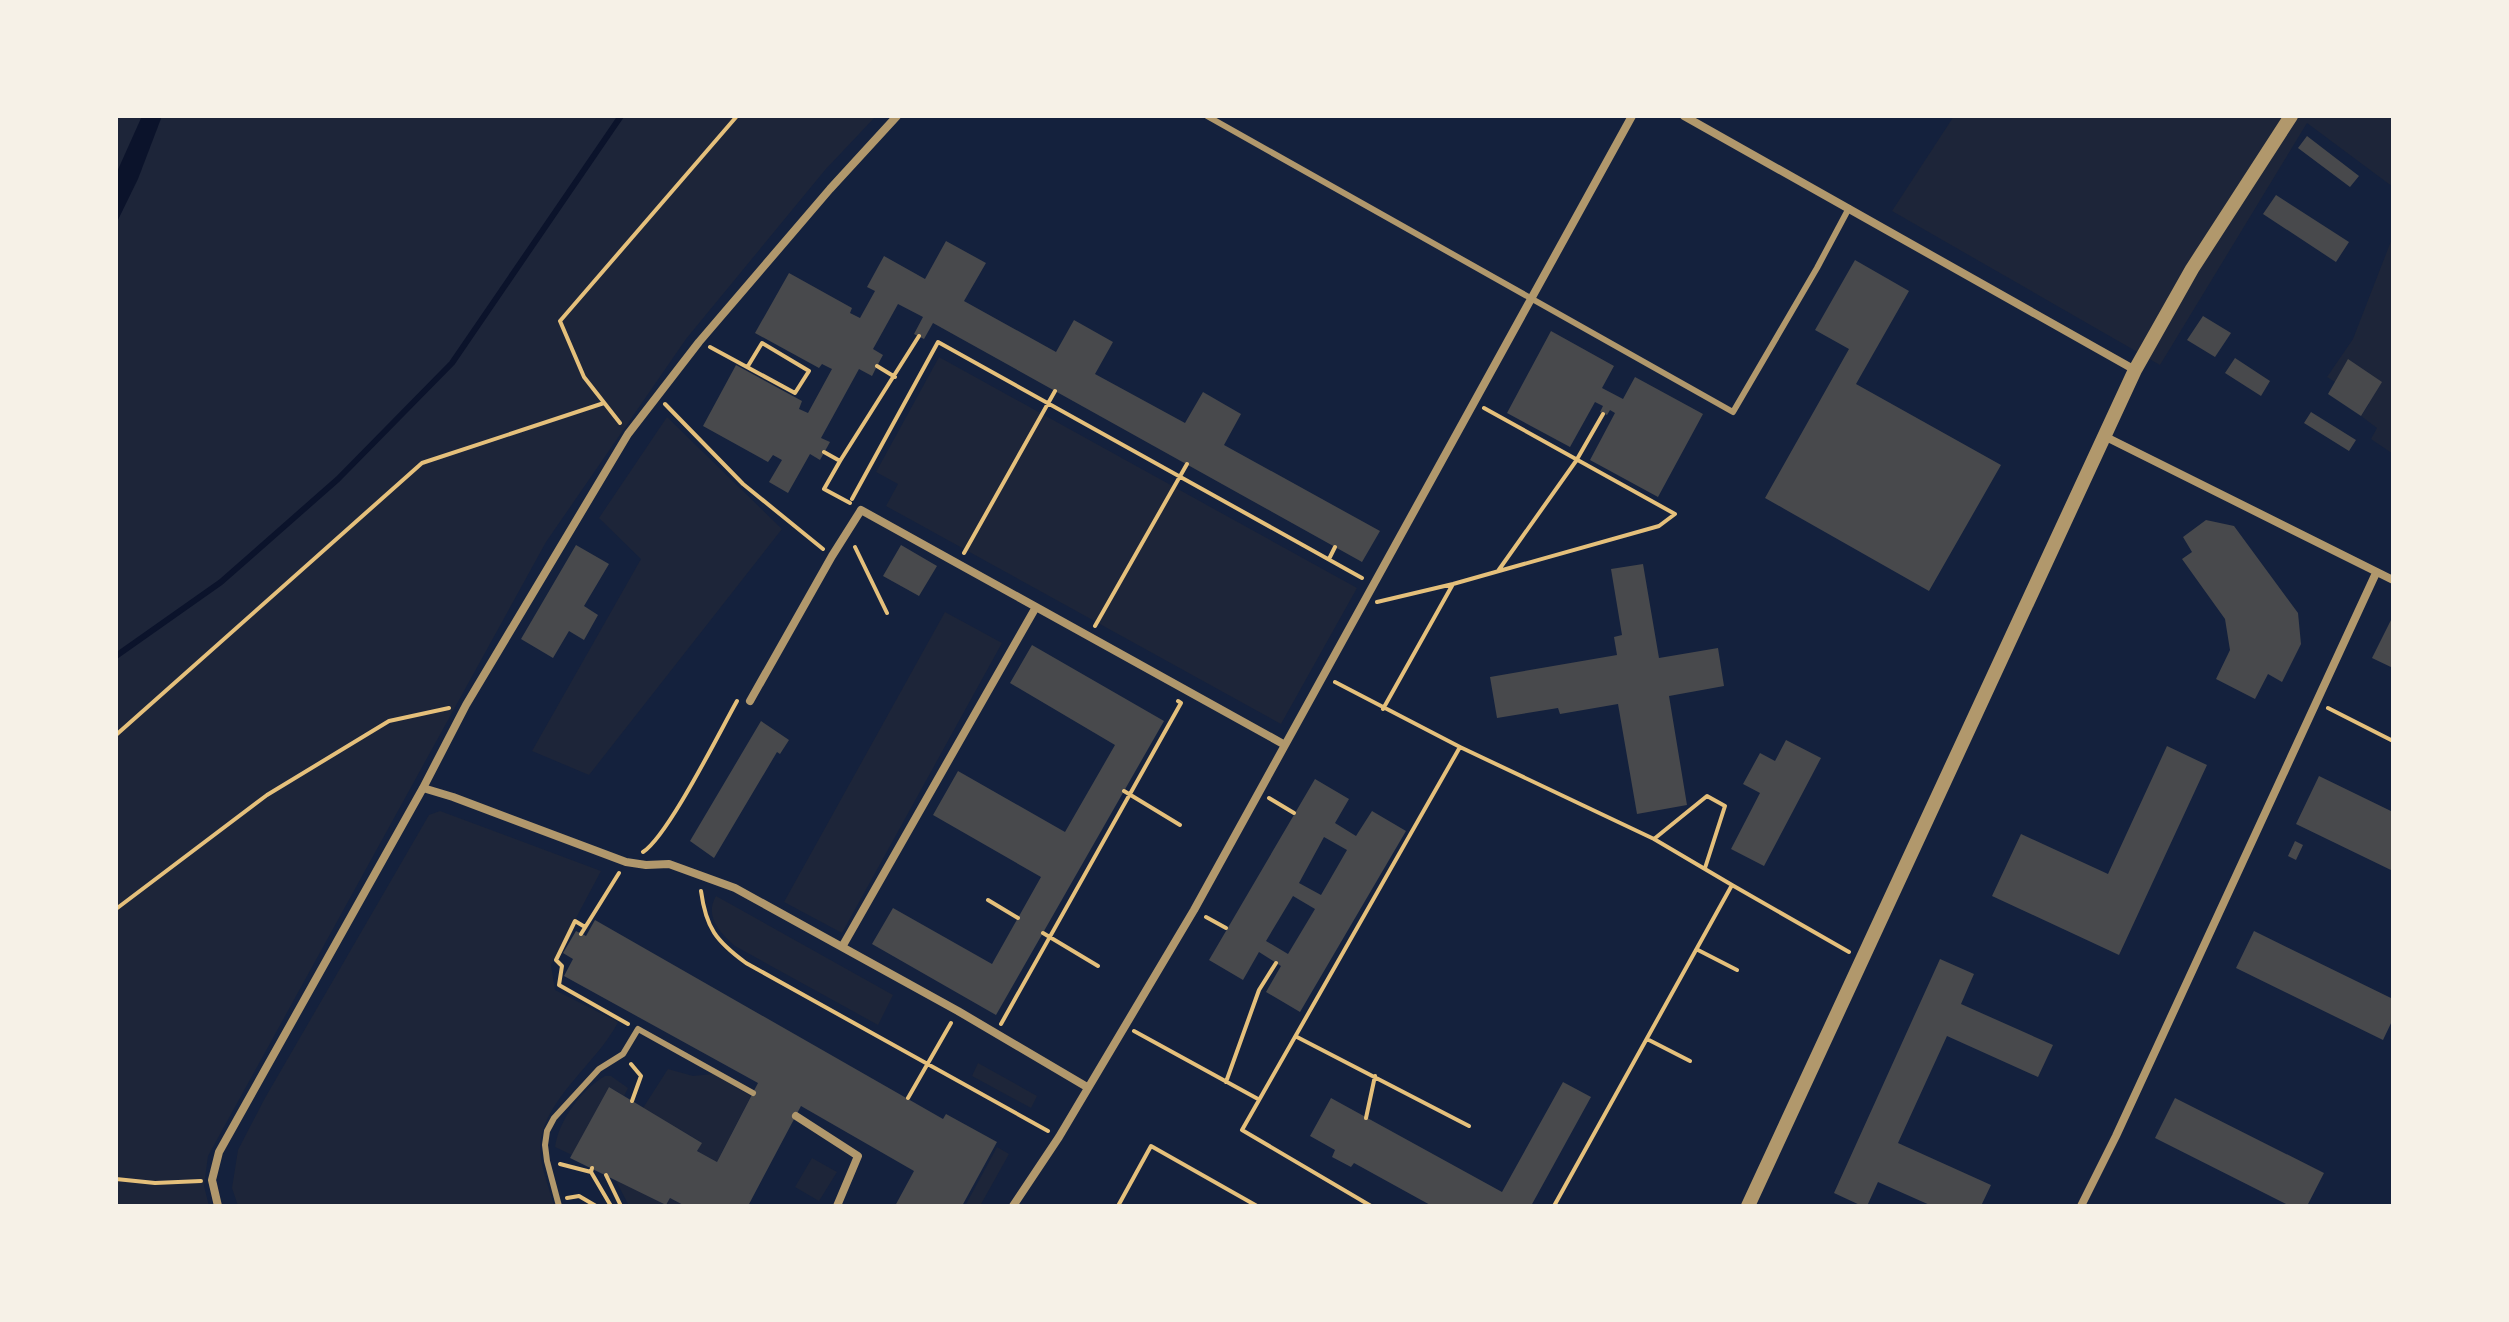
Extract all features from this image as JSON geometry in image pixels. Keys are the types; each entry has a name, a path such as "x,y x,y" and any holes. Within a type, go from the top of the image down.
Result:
{"street":[{"path":"218,1206 212,1180 219,1152 423,788 466,705 628,434 699,342 897,116"},
{"path":"1013,1206 1059,1137 1194,910 1632,116"},
{"path":"1684,116 2135,370"},
{"path":"1748,1206 2135,370 2192,269 2291,116"},
{"path":"2104,436 2393,580"},
{"path":"750,701 861,510 1285,745"},
{"path":"2081,1206 2376,573"},
{"path":"842,947 1036,607"},
{"path":"423,788 626,862 669,864 748,894 1087,1087"},
{"path":"796,1116 858,1156 837,1206"}],"lane":[{"path":"1207,116 1733,412 1849,208"},
{"path":"558,1203 547,1161 547,1131 554,1118 599,1069 623,1054 638,1029 753,1093"}],"path":[{"path":"628,434 584,377 560,321 737,116"},
{"path":"919,336 824,489 850,503 938,342 1375,585"},
{"path":"699,342 795,393 809,371 762,343 748,366"},
{"path":"877,366 895,377"},
{"path":"958,566 1055,391"},
{"path":"657,398 679,416 743,484 832,556"},
{"path":"1367,597 1379,603 1453,584 1659,526 1675,514 1475,402"},
{"path":"116,735 422,463 604,403"},
{"path":"1498,571 1576,461 1603,414"},
{"path":"824,452 840,461"},
{"path":"1089,637 1187,464"},
{"path":"847,530 887,613"},
{"path":"1329,560 1335,547"},
{"path":"1383,709 1453,584"},
{"path":"1323,676 1460,747 1654,839 1862,960"},
{"path":"995,1033 1051,938 1127,793 1181,703 1167,695"},
{"path":"2315,702 2393,741"},
{"path":"116,909 267,795 389,721 466,705"},
{"path":"1371,1206 1242,1130 1460,747"},
{"path":"1259,792 1294,813"},
{"path":"1127,793 1180,825"},
{"path":"1654,839 1707,796 1725,806 1705,869"},
{"path":"581,934 626,862"},
{"path":"698,873 710,929 723,946 746,963 1059,1137"},
{"path":"1554,1206 1732,885"},
{"path":"988,900 1018,918"},
{"path":"1194,910 1226,928"},
{"path":"585,927 575,921 556,960 562,966 559,985 638,1029"},
{"path":"1043,933 1098,966"},
{"path":"1698,950 1737,970"},
{"path":"1226,1082 1259,990 1276,963"},
{"path":"908,1098 958,1011"},
{"path":"1125,1026 1258,1099"},
{"path":"1297,1037 1469,1126"},
{"path":"1647,1039 1690,1061"},
{"path":"623,1054 641,1076 632,1101"},
{"path":"1366,1118 1375,1076"},
{"path":"1118,1206 1151,1146 1257,1206"},
{"path":"547,1161 592,1170 611,1206"},
{"path":"606,1175 621,1206"},
{"path":"116,1179 155,1183 212,1180"},
{"path":"558,1203 579,1196 596,1206"}],"shaded area":[{"path":"116,116 876,116 825,170 686,339 546,542 208,1156 204,1186 209,1206 116,1206"},
{"path":"142,116 162,116 138,179 116,224 116,174"},
{"path":"1954,116 2393,116 2393,187 2307,123 2160,365 1892,211"},
{"path":"2393,236 2393,454 2371,439 2377,428 2361,416 2369,404 2327,377 2353,339"},
{"path":"939,357 1357,588 1281,724 886,506 898,484 876,472"},
{"path":"667,417 782,529 589,775 532,751 641,559 599,518"},
{"path":"945,612 1002,643 842,933 784,902"},
{"path":"440,811 601,871 551,965 555,990 618,1022 556,1103 547,1121 541,1139 541,1158 554,1206 238,1206 232,1188 238,1150 429,815"},
{"path":"716,896 893,995 878,1025 735,946 715,924 712,910"},
{"path":"978,1063 1037,1096 1031,1108 972,1076"},
{"path":"668,1069 693,1076 713,1074 751,1096 717,1162 697,1151 701,1142 643,1108"},
{"path":"605,1076 611,1076 628,1088 624,1096 609,1087 572,1155 555,1147 561,1126 572,1107"},
{"path":"997,1147 1009,1154 980,1206 965,1206"},
{"path":"812,1158 837,1172 819,1201 795,1187"},
{"path":"615,1179 666,1205 670,1198 685,1206 629,1206"}],"building":[{"path":"2307,136 2359,176 2350,187 2298,148"},
{"path":"2276,195 2349,242 2336,262 2263,214"},
{"path":"946,241 986,263 964,301 1056,352 1074,320 1113,342 1095,374 1185,423 1203,392 1241,414 1224,445 1380,531 1362,562 933,323 924,339 914,334 923,317 898,304 873,349 883,355 872,376 859,369 821,438 830,442 820,460 810,454 788,493 769,482 782,460 773,455 768,462 703,426 736,365 802,401 799,409 808,413 832,369 822,364 819,368 755,333 789,273 852,308 850,313 860,318 875,291 867,287 884,256 925,279"},
{"path":"1855,260 1909,291 1856,384 2001,465 1929,591 1765,498 1849,349 1815,330"},
{"path":"2203,316 2231,333 2215,357 2187,340"},
{"path":"1551,331 1614,366 1602,388 1623,399 1635,377 1703,414 1658,497 1590,460 1615,413 1610,410 1607,415 1600,412 1603,406 1595,402 1570,447 1507,413"},
{"path":"2235,358 2270,381 2261,396 2225,373"},
{"path":"2348,359 2382,382 2361,416 2328,394"},
{"path":"2311,412 2356,440 2349,451 2304,423"},
{"path":"2206,520 2234,526 2298,613 2301,644 2282,682 2268,674 2255,699 2216,679 2230,650 2225,619 2182,559 2192,552 2183,537"},
{"path":"576,545 609,564 584,606 598,615 584,640 569,631 553,658 521,639"},
{"path":"901,545 937,566 919,596 883,576"},
{"path":"1643,564 1659,658 1718,648 1724,686 1669,696 1687,805 1637,814 1618,704 1560,714 1558,708 1497,718 1490,677 1617,655 1614,637 1622,635 1611,569"},
{"path":"2393,616 2393,668 2372,658"},
{"path":"1032,645 1164,721 996,1015 872,944 893,908 992,964 1041,877 933,815 958,771 1065,832 1115,745 1010,683"},
{"path":"761,721 789,740 780,754 777,752 714,858 690,841"},
{"path":"1786,740 1821,758 1764,866 1731,849 1760,793 1743,784 1760,753 1775,761"},
{"path":"2167,746 2207,765 2119,955 1992,896 2021,834 2108,874"},
{"path":"2319,776 2393,812 2393,871 2296,824"},
{"path":"1315,779 1349,799 1335,823 1356,836 1372,811 1406,831 1300,1012 1266,992 1281,966 1259,952 1243,980 1209,960","holes":["1324,837 1347,850 1321,895 1299,883","1293,896 1315,909 1288,954 1266,941"]},
{"path":"2295,841 2303,845 2296,860 2288,856"},
{"path":"595,920 943,1119 946,1114 997,1142 962,1206 895,1206 914,1171 801,1106 748,1206 685,1206 670,1198 666,1205 570,1158 609,1087 702,1143 697,1151 717,1162 758,1083 564,976 573,959 563,953 576,931 586,936"},
{"path":"2254,931 2393,999 2393,1019 2383,1040 2236,968"},
{"path":"1940,959 1974,974 1961,1004 2053,1045 2038,1077 1947,1036 1898,1143 1991,1185 1981,1206 1932,1206 1878,1182 1867,1206 1862,1206 1834,1193"},
{"path":"1563,1082 1591,1097 1531,1206 1432,1206 1354,1163 1351,1167 1332,1157 1335,1150 1310,1136 1331,1098 1502,1192"},
{"path":"2175,1098 2324,1173 2307,1206 2290,1206 2155,1138"}],"waterway":[{"path":"116,656 221,582 338,479 452,363 621,116"}]}
